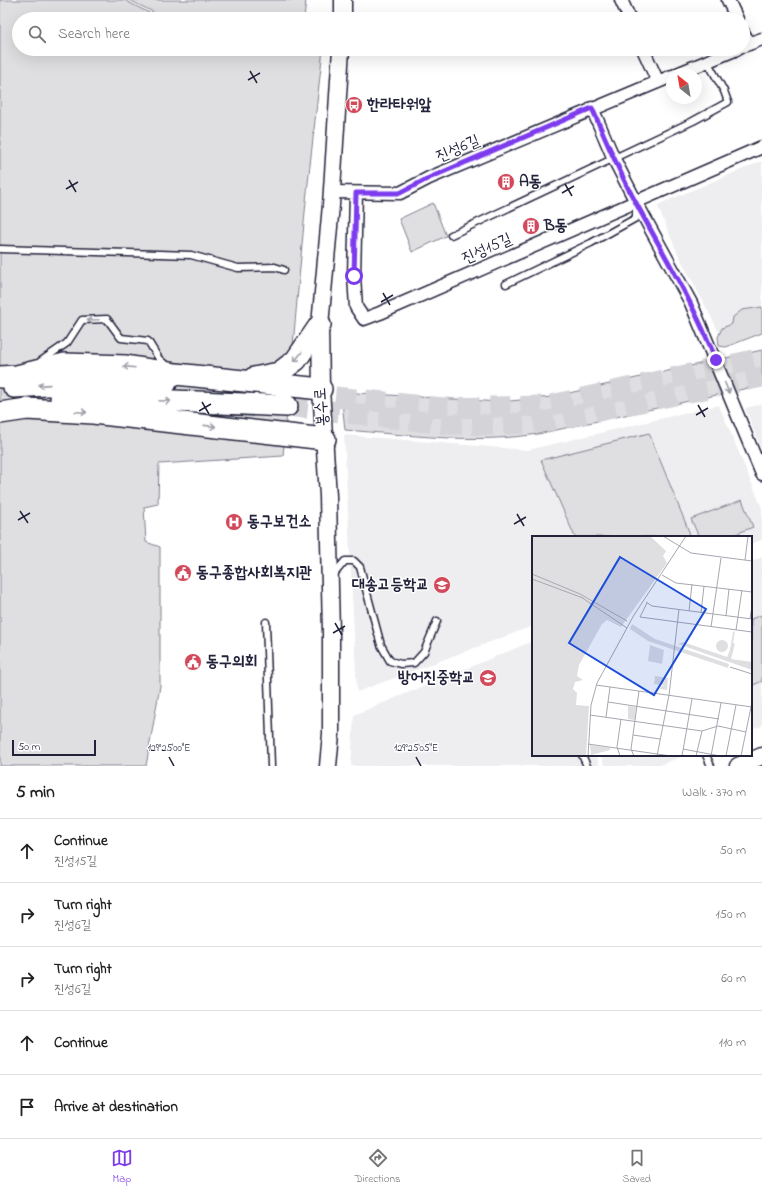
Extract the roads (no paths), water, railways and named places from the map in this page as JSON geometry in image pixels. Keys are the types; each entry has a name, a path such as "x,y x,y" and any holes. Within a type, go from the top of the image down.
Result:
{"highway":[{"path":"246,380 279,373 296,360 320,324"},
{"path":"9,377 65,364 126,366 176,374 246,380 295,387 321,388"},
{"path":"0,388 79,382 162,383 290,399 81,397 0,401"},
{"path":"0,413 27,409 93,413 324,439"}],"main road":[{"path":"343,0 343,12"},
{"name":"봉수로","path":"328,766 331,705 330,580 328,496 321,388 320,324 332,192 341,56"},
{"path":"738,766 762,756"}],"street":[{"path":"621,0 627,12"},
{"path":"728,0 734,12"},
{"path":"750,44 762,39"},
{"path":"646,56 658,82"},
{"path":"691,68 720,56"},
{"name":"진성6길","path":"332,192 400,193 429,178 592,108 666,79"},
{"path":"592,108 614,159 691,303 762,474"},
{"name":"진성15길","path":"356,193 354,276 356,307 364,318 380,313 762,147"}],"lane":[{"path":"451,234 693,122 728,102 724,91 707,61"},
{"path":"506,284 591,243 636,218 636,202"},
{"path":"0,249 191,255 238,268 275,267 284,270"},
{"path":"9,377 48,358 67,343 82,320 107,319 121,338 148,340 159,359 176,374"},
{"path":"330,580 336,569 344,562 354,561 360,568 381,645 390,661 401,664 414,663 424,652 437,621"},
{"path":"266,622 271,766"},
{"path":"582,756 587,766"},
{"path":"706,756 711,766"}],"tunnel":[{"path":"335,397 444,408 547,406 762,358"},
{"path":"287,406 445,424 496,425 549,421 762,377"}],"place":[{"name":"한라타워앞","path":"354,105"},
{"name":"A동","path":"506,182"},
{"name":"B동","path":"531,226"},
{"name":"동구보건소","path":"234,522"},
{"name":"동구종합사회복지관","path":"183,573"},
{"name":"대송고등학교","path":"442,585"},
{"name":"동구의회","path":"193,662"},
{"name":"방어진중학교","path":"488,678"}]}
